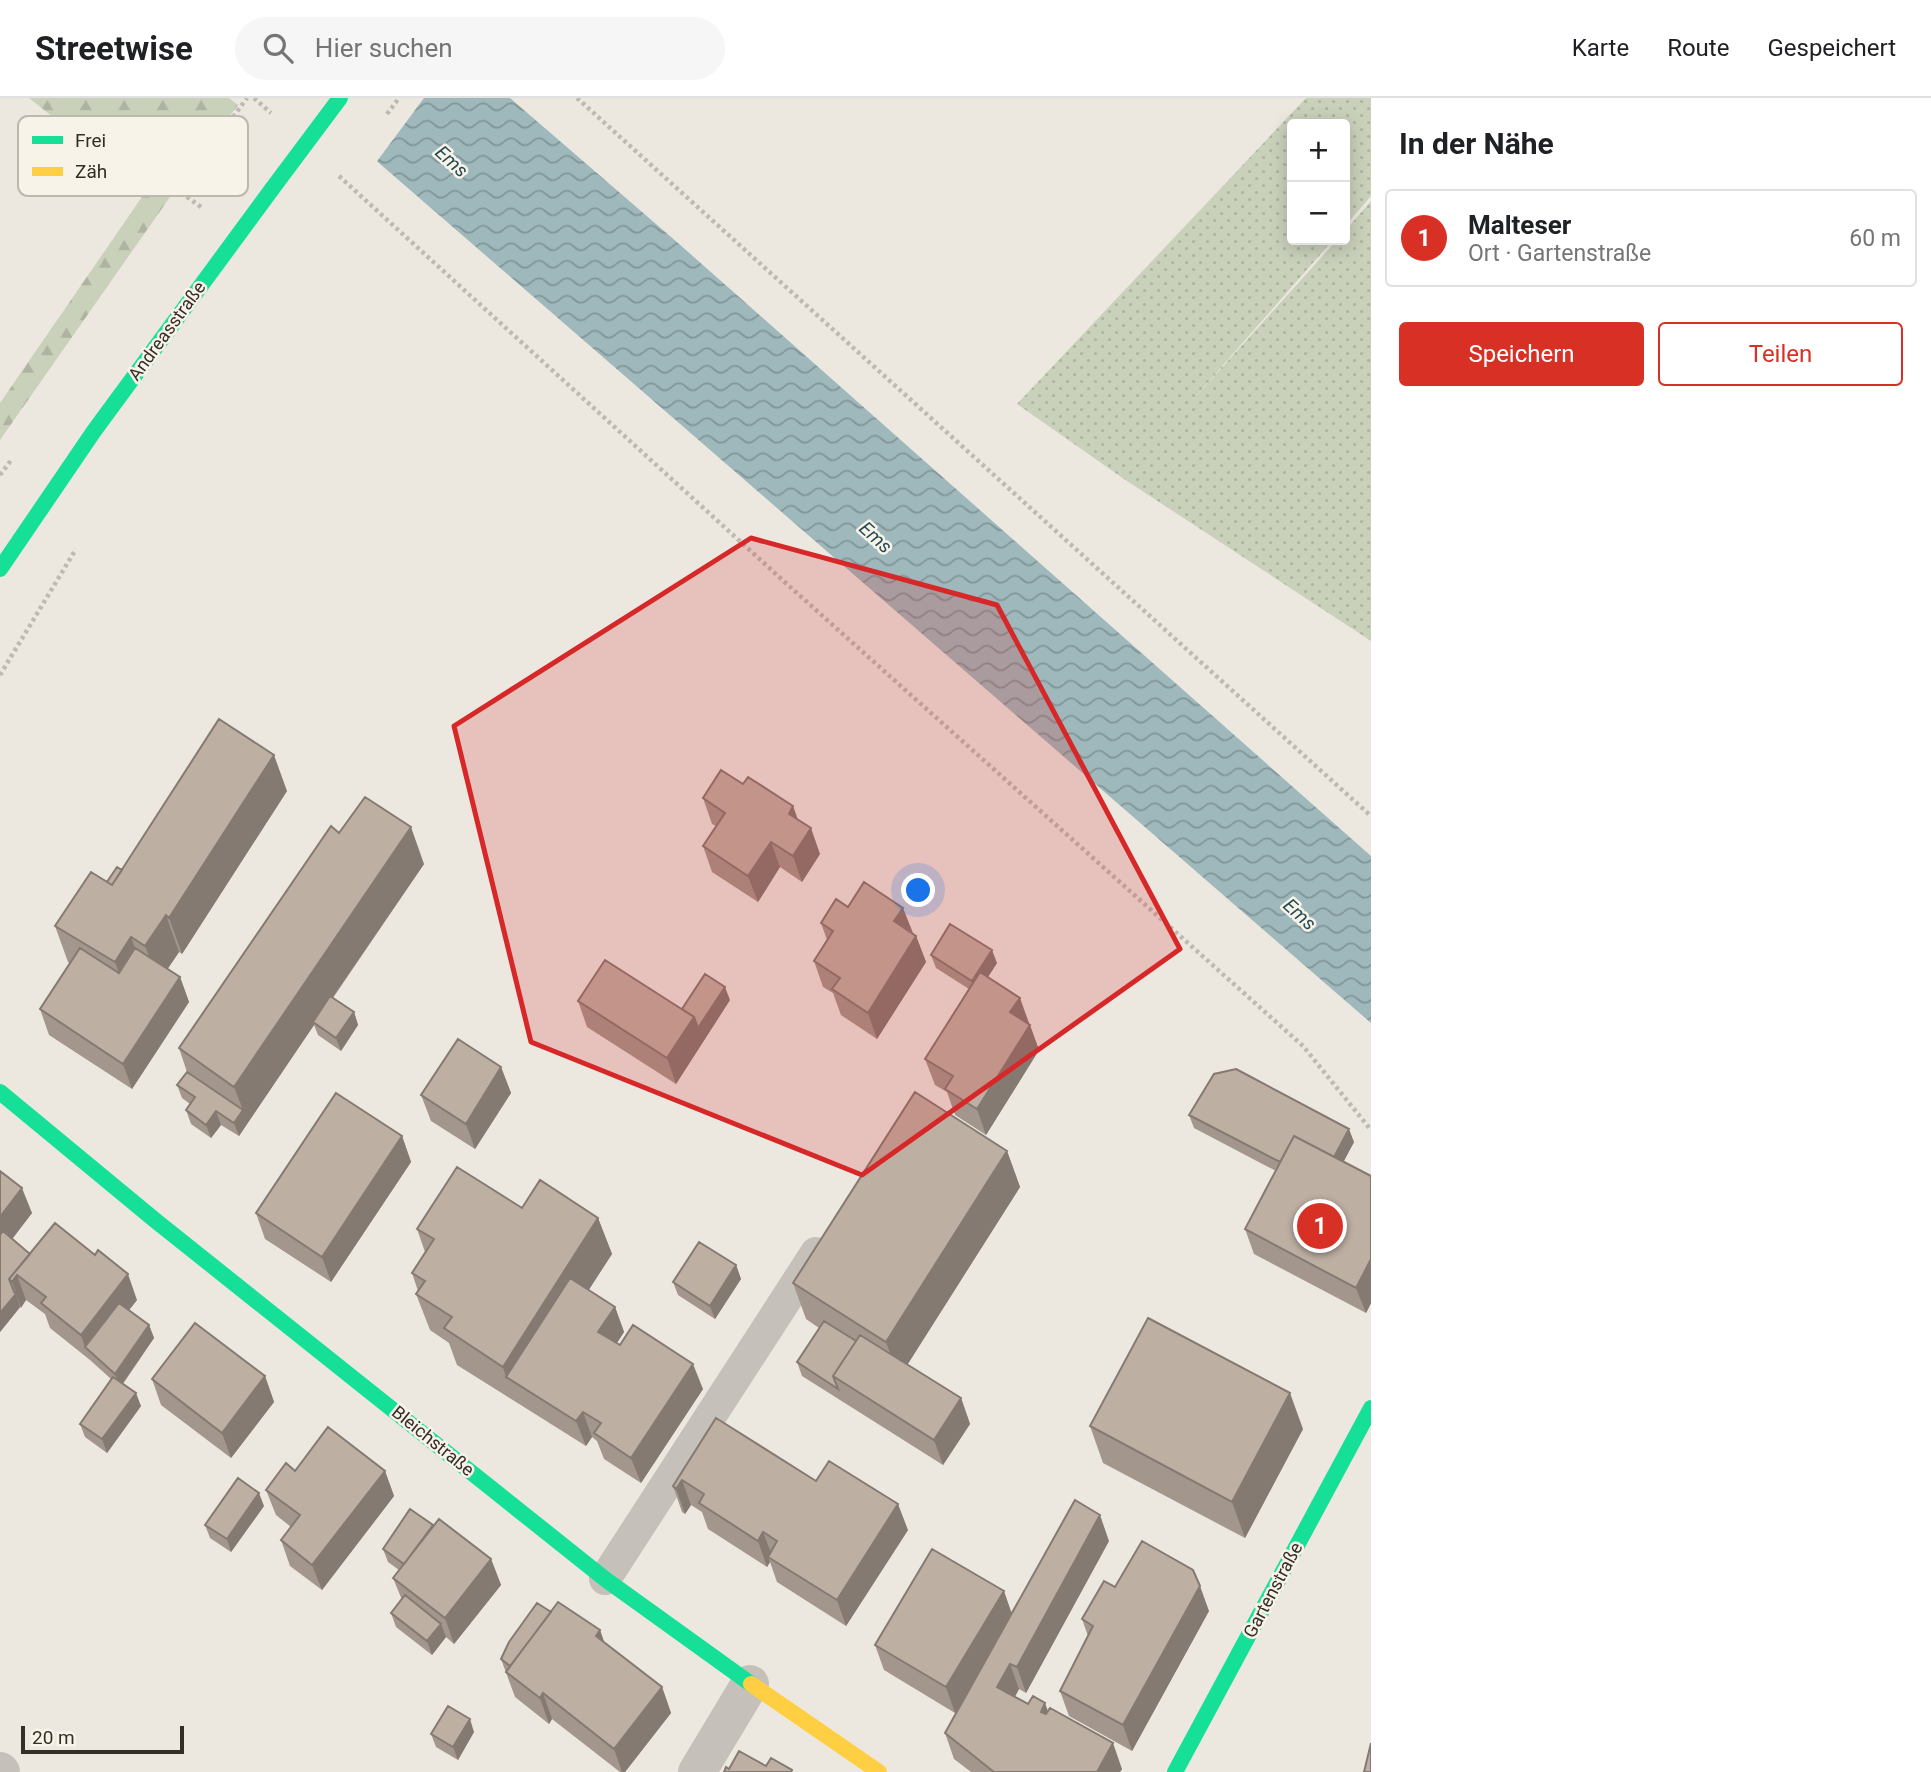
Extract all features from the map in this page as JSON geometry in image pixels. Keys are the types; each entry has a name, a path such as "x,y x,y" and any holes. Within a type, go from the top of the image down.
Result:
{"street":[{"name":"Andreasstraße","path":"0,569 94,431 340,98"},
{"name":"Bleichstraße","path":"0,1092 156,1221 605,1579 878,1772"},
{"name":"Gartenstraße","path":"1175,1772 1371,1408"},
{"path":"697,1772 750,1684"}],"lane":[{"path":"605,1579 831,1230"}],"path":[{"path":"234,116 247,98"},
{"path":"254,98 274,117"},
{"path":"577,98 1371,816"},
{"path":"336,173 788,585 1304,1046 1371,1130"},
{"path":"186,196 201,207"}],"highlighted area":[{"path":"751,538 997,605 1180,949 862,1175 531,1042 454,726"}],"green space":[{"path":"29,98 229,98 238,105 230,116 52,116"},
{"path":"1306,98 1371,98 1371,196 1350,220 1350,119 1287,119 1287,245 1329,245 1188,405 1332,245 1350,245 1350,225 1371,201 1371,641 1124,479 1017,404"},
{"path":"143,196 171,196 0,440 0,403"}],"water":[{"name":"Ems","path":"304,98 510,98 678,243 1371,856 1371,1023"}],"pier":[{"path":"301,98 424,98 375,164"}],"building":[{"path":"219,719 274,755 169,918 166,915 145,946 131,937 115,962 55,926 91,872 112,885"},
{"path":"721,770 743,784 748,777 793,806 789,814 811,828 793,856 771,842 748,876 703,846 725,813 703,798"},
{"path":"365,797 411,827 234,1087 179,1048 331,826 339,833"},
{"path":"117,867 122,870 112,885 107,882"},
{"path":"864,882 903,908 894,921 916,936 868,1013 832,989 840,978 814,961 833,931 821,923 836,899 848,907"},
{"path":"950,924 992,950 972,981 931,955"},
{"path":"80,948 119,973 135,948 180,977 123,1064 40,1009"},
{"path":"605,960 694,1017 667,1058 578,1001"},
{"path":"980,972 1020,998 1010,1012 1030,1025 977,1109 945,1089 953,1076 925,1059"},
{"path":"705,974 725,987 698,1028 694,1017 682,1009"},
{"path":"330,996 354,1012 336,1038 313,1022"},
{"path":"458,1039 501,1067 466,1124 421,1095"},
{"path":"1236,1069 1349,1129 1334,1157 1294,1136 1280,1162 1189,1115 1214,1074"},
{"path":"187,1072 243,1110 234,1123 216,1111 206,1125 186,1110 195,1097 177,1085"},
{"path":"915,1092 1007,1151 886,1342 793,1283"},
{"path":"336,1093 402,1136 322,1257 256,1213"},
{"path":"1294,1136 1371,1176 1371,1259 1356,1288 1245,1229"},
{"path":"457,1167 522,1208 540,1180 598,1218 503,1367 444,1328 452,1317 416,1294 425,1281 412,1273 434,1239 417,1229"},
{"path":"0,1171 22,1188 0,1217"},
{"path":"55,1223 95,1255 98,1250 128,1274 81,1335 41,1303 46,1297 17,1275 12,1282 9,1279"},
{"path":"3,1231 30,1254 9,1279 16,1294 0,1313 0,1235"},
{"path":"699,1242 736,1265 710,1306 673,1282"},
{"path":"570,1278 615,1307 598,1332 620,1345 633,1325 693,1364 631,1458 594,1433 601,1423 583,1412 576,1421 506,1377"},
{"path":"119,1303 149,1325 115,1374 85,1347"},
{"path":"1148,1318 1290,1393 1232,1502 1090,1426"},
{"path":"824,1321 856,1341 833,1376 838,1389 797,1362"},
{"path":"195,1323 265,1376 222,1433 152,1379"},
{"path":"860,1335 961,1398 934,1440 833,1376"},
{"path":"113,1377 136,1393 102,1439 80,1424"},
{"path":"716,1418 816,1481 829,1461 898,1504 837,1600 768,1557 777,1541 763,1532 758,1541 699,1503 704,1494 682,1480 676,1489 673,1486"},
{"path":"328,1427 385,1471 312,1565 281,1540 300,1515 266,1490 286,1463 295,1471"},
{"path":"238,1478 259,1493 227,1539 205,1525"},
{"path":"1075,1500 1100,1515 1017,1667 1010,1664 997,1687 1028,1704 1033,1696 1045,1703 1041,1712 1046,1714 1050,1708 1113,1743 1097,1772 994,1772 945,1733"},
{"path":"410,1509 433,1525 404,1564 383,1549"},
{"path":"439,1519 491,1559 445,1618 393,1578"},
{"path":"1142,1541 1193,1570 1200,1586 1123,1725 1060,1691 1093,1626 1082,1619 1104,1581 1115,1587"},
{"path":"932,1549 1004,1591 946,1687 875,1645"},
{"path":"405,1595 441,1624 427,1641 391,1613"},
{"path":"558,1602 600,1630 596,1636 662,1687 614,1749 543,1693 540,1698 506,1672"},
{"path":"537,1603 551,1612 510,1666 501,1659 509,1642"},
{"path":"448,1706 470,1719 453,1747 431,1734"},
{"path":"1371,1743 1371,1772 1364,1772"},
{"path":"739,1751 766,1766 771,1758 792,1770 724,1772 726,1767 729,1769"}],"traffic: fast":[{"path":"272,189 340,98"},
{"path":"0,569 94,431 272,189"},
{"path":"0,1092 156,1221 605,1579 751,1684"},
{"path":"1175,1772 1371,1408"}],"traffic: slow":[{"path":"751,1684 879,1772"}],"place":[{"name":"Malteser","path":"1320,1226"}]}
